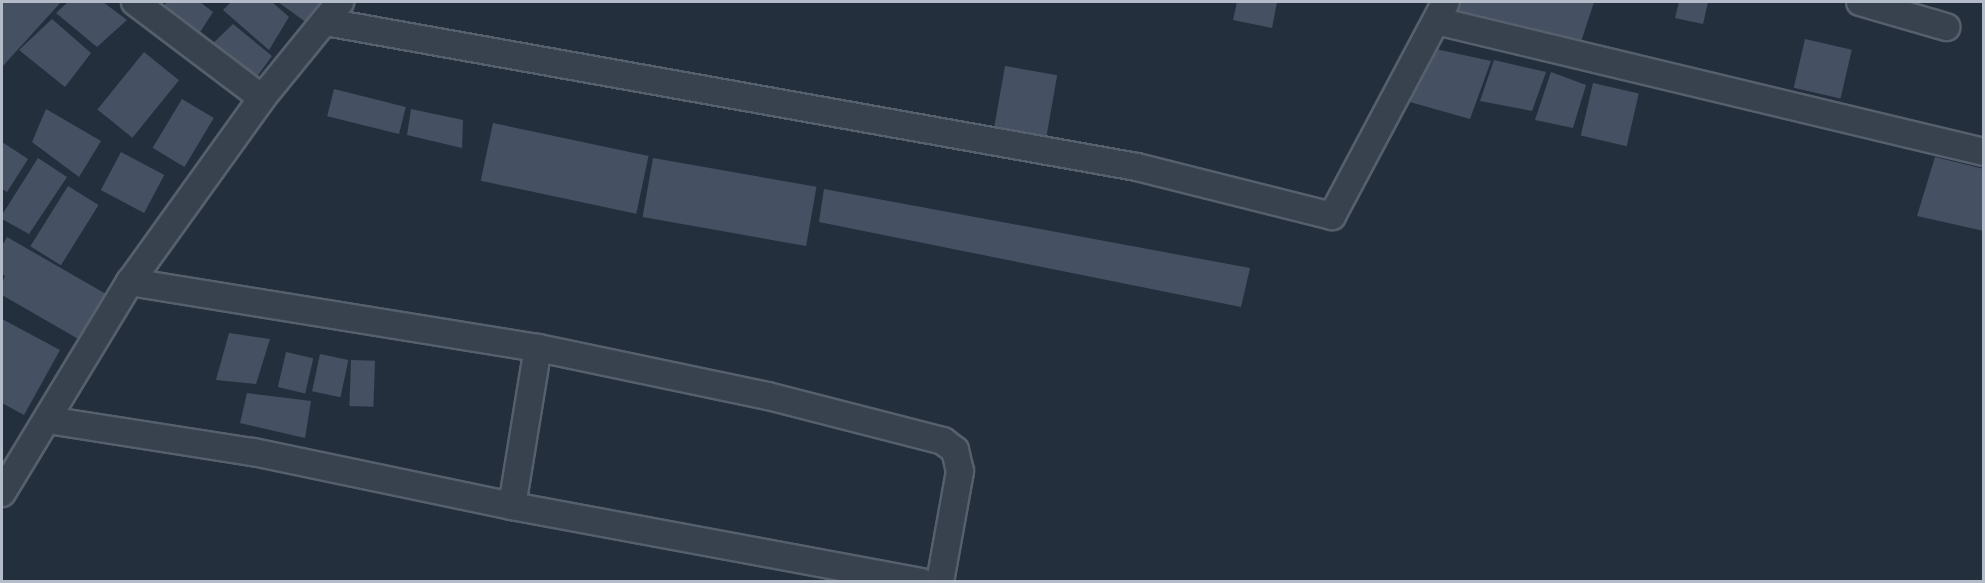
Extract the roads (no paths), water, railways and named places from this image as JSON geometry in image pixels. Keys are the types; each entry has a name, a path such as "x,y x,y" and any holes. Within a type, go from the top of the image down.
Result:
{"street":[{"path":"135,2 262,98"},
{"path":"1860,2 1946,27"},
{"path":"2,493 130,282 262,98 333,12 1137,167 1332,216 1439,7 1983,152"},
{"path":"130,282 538,348 768,396 943,441 955,450 960,471 940,582"},
{"path":"512,506 538,348"},
{"path":"48,420 253,452 512,506 921,582"}]}
